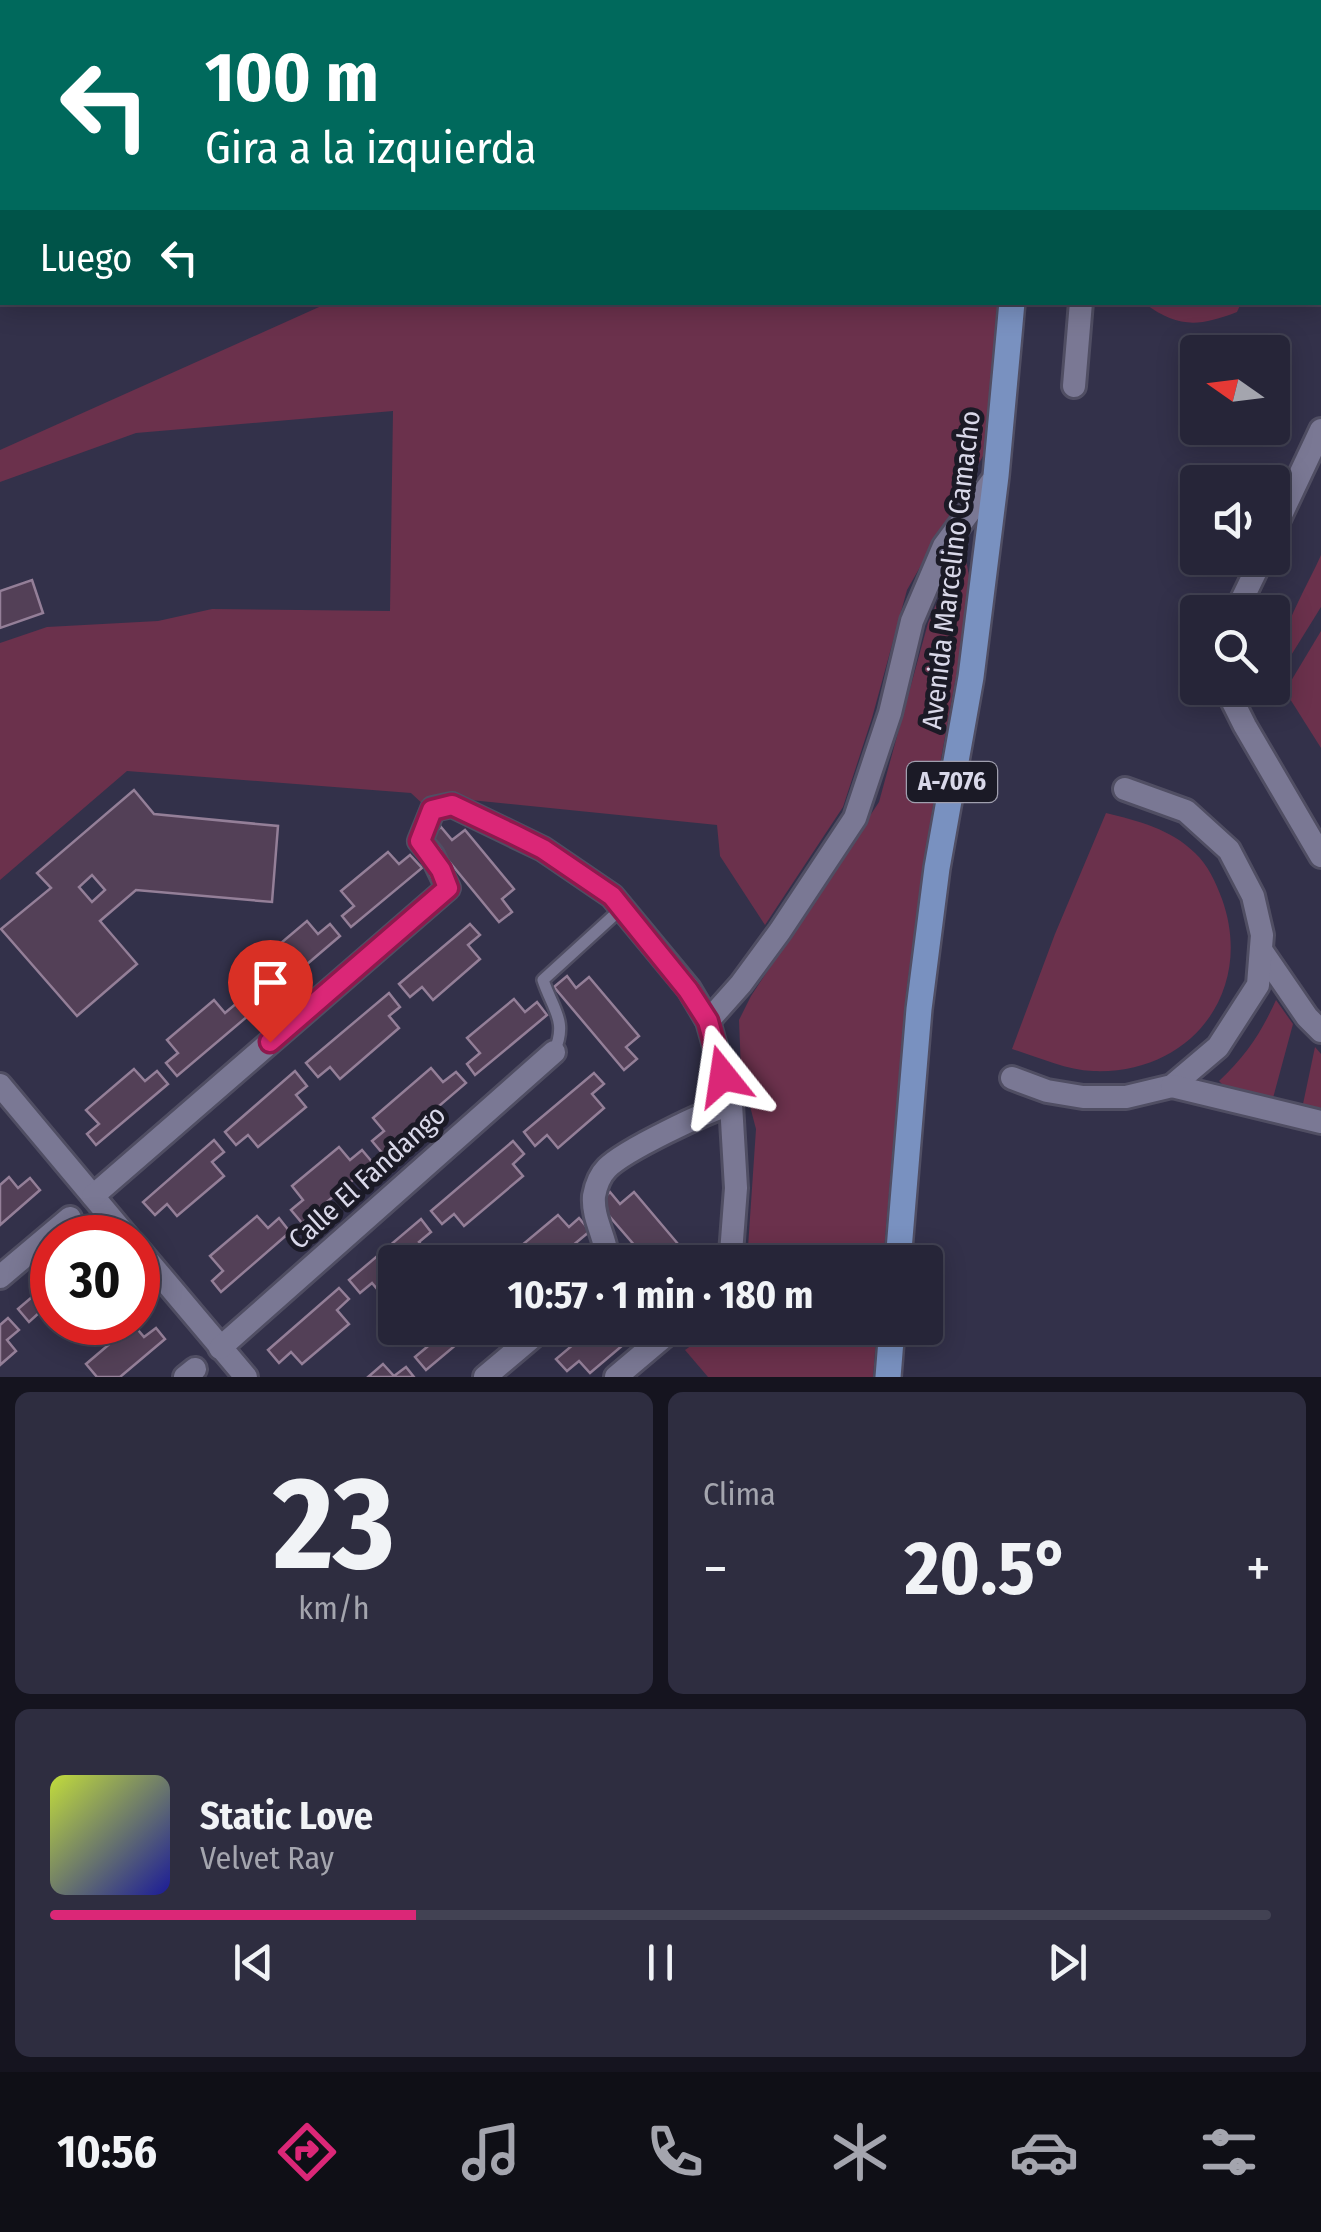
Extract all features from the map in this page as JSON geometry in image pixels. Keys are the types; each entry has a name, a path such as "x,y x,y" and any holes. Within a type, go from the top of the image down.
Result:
{"main road":[{"name":"Avenida Marcelino Camacho","path":"900,1245 926,956 970,677 996,476 1012,305"},
{"path":"888,1377 891,1345"}],"street":[{"path":"1074,386 1082,305"},
{"path":"1290,496 1321,430"},
{"path":"708,1021 751,970 855,818 890,713 912,620 944,546 996,476"},
{"path":"1234,705 1321,856"},
{"path":"1125,790 1186,812 1229,850 1253,896 1262,935 1258,985 1218,1046 1172,1086"},
{"path":"93,1196 448,888 441,870 420,841 432,810 452,805 543,849 612,896 688,990 708,1021 731,1104 736,1188 732,1245"},
{"path":"1261,950 1306,1017 1321,1031"},
{"name":"Calle El Fandango","path":"220,1348 554,1052"},
{"path":"1012,1078 1047,1091 1083,1097 1126,1097 1172,1086 1321,1122"},
{"path":"0,1085 109,1215"},
{"path":"606,1245 594,1200 597,1182 608,1167 704,1112 731,1104"},
{"path":"0,1277 30,1252"},
{"path":"160,1276 246,1377"},
{"path":"485,1377 523,1345"},
{"path":"616,1377 654,1345"}],"lane":[{"path":"554,1052 562,1036 562,1022 543,980 622,908"}],"shaded area":[{"path":"324,305 1000,305 987,449 907,590 843,807 765,925 720,856 717,825 451,798 427,808 411,793 127,771 0,880 0,643 47,627 158,621 212,609 390,611 393,411 136,433 0,482 0,450"},
{"path":"1147,305 1240,305 1237,312 1199,322 1167,317"},
{"path":"1321,555 1321,607 1290,657 1291,617"},
{"path":"966,561 972,589 935,792 907,986 884,1245 748,1245 756,1129 741,1072 739,1020 879,802 928,623 953,566"},
{"path":"1321,631 1321,748 1290,699 1290,683"},
{"path":"1106,813 1165,832 1200,858 1222,899 1230,933 1230,965 1222,995 1207,1021 1186,1043 1159,1059 1128,1069 1093,1071 1062,1066 1012,1049"},
{"path":"1276,1000 1293,1024 1273,1098 1224,1086 1219,1081 1252,1044"},
{"path":"1315,1047 1321,1054 1321,1108 1303,1104"},
{"path":"692,1345 876,1345 873,1377 708,1377 685,1350"}],"building":[{"path":"32,580 43,613 0,628 0,591"},
{"path":"134,790 154,814 278,826 272,902 136,890 100,921 137,964 77,1016 1,929 51,888 37,873","holes":["92,875 105,890 92,902 79,887"]},
{"path":"441,827 452,840 465,830 514,889 502,899 512,912 499,922 429,837"},
{"path":"388,852 399,864 410,855 422,868 351,927 342,916 354,906 341,891"},
{"path":"307,921 318,934 330,924 340,936 258,1006 247,993 259,983 248,971"},
{"path":"470,924 480,935 468,945 480,959 433,1000 422,987 410,997 399,984"},
{"path":"567,976 576,988 589,977 639,1036 626,1047 637,1059 624,1070 554,987"},
{"path":"389,993 400,1007 389,1016 399,1028 340,1079 330,1067 318,1077 306,1063"},
{"path":"514,999 525,1012 537,1002 547,1015 475,1075 467,1064 480,1053 467,1038"},
{"path":"214,1000 225,1013 238,1002 249,1015 177,1076 166,1063 178,1053 167,1040"},
{"path":"431,1068 443,1082 456,1072 466,1083 383,1154 372,1141 384,1131 373,1118"},
{"path":"134,1069 145,1081 157,1071 168,1084 96,1145 87,1134 99,1124 86,1110"},
{"path":"295,1071 307,1086 296,1095 306,1107 258,1147 248,1135 236,1145 225,1132"},
{"path":"594,1073 604,1084 592,1094 604,1108 558,1148 547,1135 535,1146 524,1132"},
{"path":"214,1140 224,1152 212,1162 224,1176 177,1216 167,1204 155,1215 143,1202"},
{"path":"513,1141 524,1154 513,1164 523,1176 464,1226 454,1214 442,1224 431,1211"},
{"path":"339,1147 350,1160 362,1150 373,1163 302,1223 291,1210 303,1200 292,1186"},
{"path":"9,1177 18,1188 30,1178 40,1190 0,1225 0,1185"},
{"path":"610,1192 620,1204 634,1192 679,1245 634,1245 598,1203"},
{"path":"558,1215 569,1227 579,1218 590,1231 573,1245 522,1245"},
{"path":"257,1216 268,1228 279,1218 290,1232 221,1292 212,1281 223,1271 210,1256"},
{"path":"421,1219 431,1232 419,1242 422,1245 390,1245"},
{"path":"378,1255 378,1290 372,1283 360,1293 349,1280"},
{"path":"339,1288 349,1299 337,1310 349,1324 302,1364 291,1352 279,1363 268,1350"},
{"path":"30,1299 30,1321 29,1322 18,1309"},
{"path":"8,1318 19,1330 7,1340 16,1351 0,1365 0,1325"},
{"path":"108,1345 158,1345 120,1377 97,1377 86,1364"},
{"path":"456,1345 426,1370 415,1357 427,1347"},
{"path":"573,1345 623,1345 590,1373 579,1361 567,1371 556,1359"},
{"path":"383,1364 394,1376 406,1367 414,1377 368,1377"}],"route":[{"path":"270,1042 448,888 441,870 420,841 432,810 452,805 543,849 612,896 688,990 708,1021 723,1076"}]}
